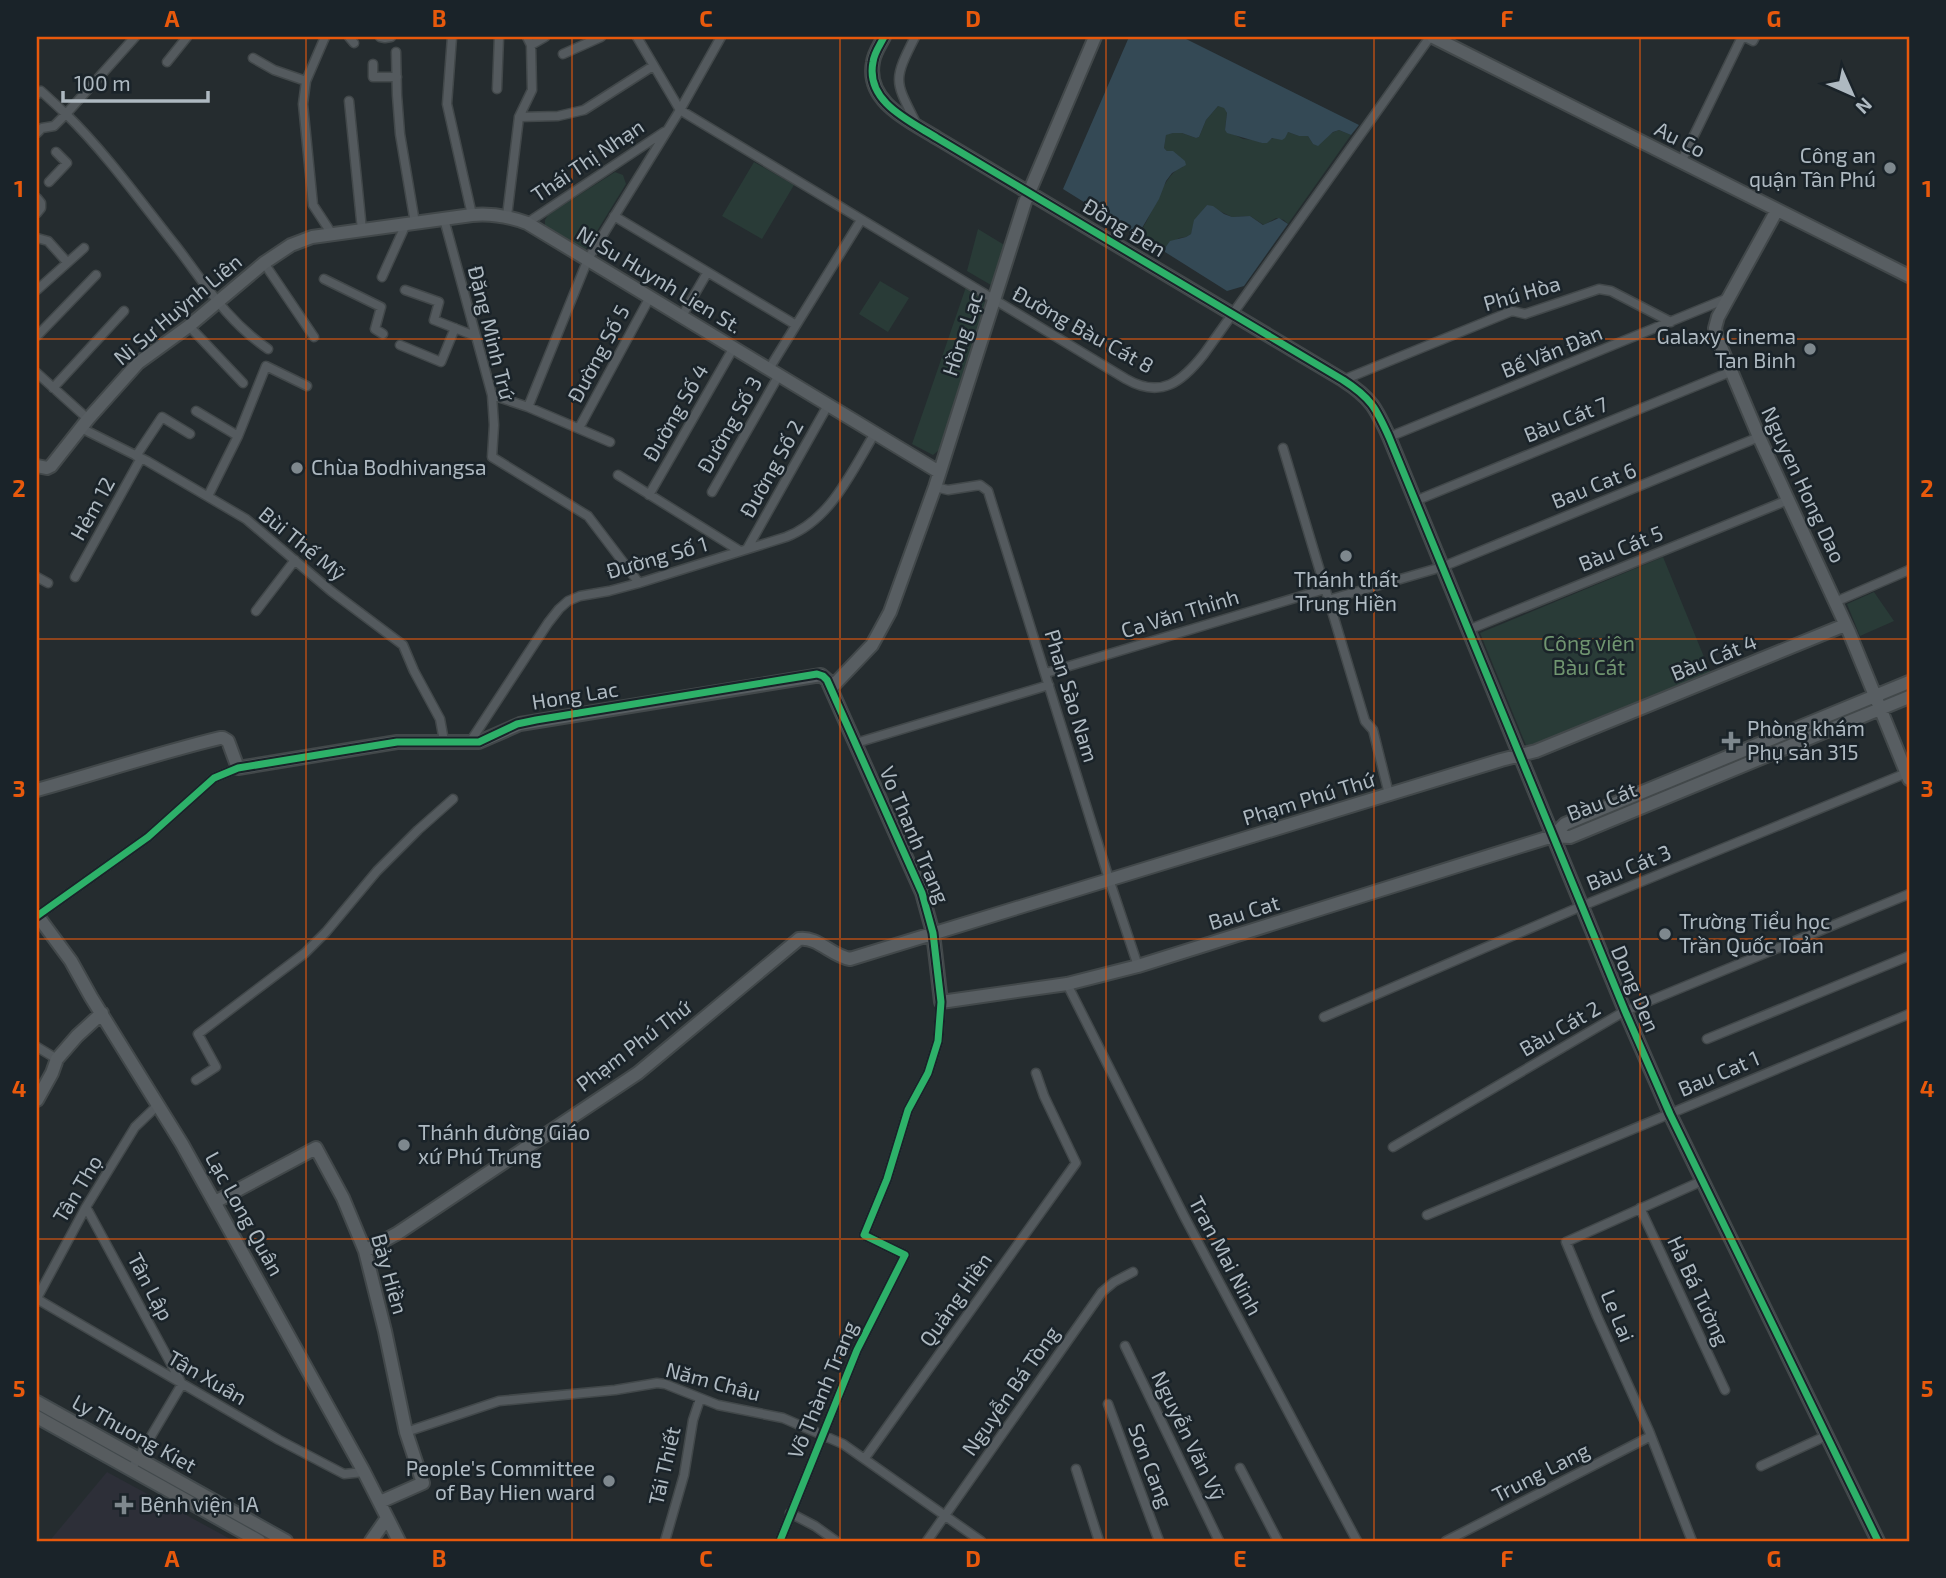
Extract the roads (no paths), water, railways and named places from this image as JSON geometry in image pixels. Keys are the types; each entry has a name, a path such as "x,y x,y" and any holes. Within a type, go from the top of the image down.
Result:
{"main road":[{"name":"Ly Thuong Kiet","path":"37,1402 259,1541"},
{"name":"Ly Thuong Kiet","path":"37,1417 286,1541"}],"street":[{"path":"37,133 42,128 54,127 135,37"},
{"path":"167,62 187,37"},
{"path":"325,37 306,81 303,104 313,205 332,234"},
{"path":"380,37 391,37"},
{"path":"452,37 447,104 472,215"},
{"path":"497,89 499,37"},
{"path":"507,216 519,117 532,90 529,41 545,37"},
{"path":"563,54 601,37"},
{"path":"637,37 680,110"},
{"name":"Đồng Đen","path":"884,37 872,64 876,89 892,109 1360,391 1371,402 1389,437"},
{"path":"915,37 901,64 898,78 903,96 917,125"},
{"name":"Hồng Lạc","path":"935,487 1029,191 1096,37"},
{"name":"Au Co","path":"1431,37 1909,276"},
{"name":"Đường Bàu Cát 8","path":"680,110 1126,379 1153,389 1170,384 1191,369 1204,354 1431,37"},
{"path":"1681,162 1743,37 1753,41 1755,37"},
{"name":"Thái Thị Nhạn","path":"528,407 588,259 680,110 718,38"},
{"path":"382,277 410,224 400,134 396,52"},
{"path":"253,58 274,70 306,81"},
{"path":"373,64 373,78 397,77"},
{"path":"519,117 558,116 584,110 653,66"},
{"path":"37,94 41,91 98,149 217,302 247,335 268,349"},
{"path":"349,101 362,230"},
{"name":"Thái Thị Nhạn","path":"527,223 668,129"},
{"path":"49,182 67,163 56,152"},
{"path":"37,198 41,208 37,213"},
{"name":"Nguyen Hong Dao","path":"1777,211 1718,317 1715,328 1717,339 1876,695 1908,774"},
{"name":"Ni Su Huynh Lien St.","path":"332,234 472,215 494,214 527,223 939,472"},
{"path":"614,216 796,325"},
{"name":"Đặng Minh Trứ","path":"444,219 492,395 492,457 589,516 639,583"},
{"name":"Đường Số 3","path":"712,492 796,325 861,220"},
{"name":"Ni Sư Huỳnh Liên","path":"37,466 51,466 138,363 188,326 264,263 296,243 332,234"},
{"path":"37,238 48,242 67,262"},
{"path":"37,290 84,248"},
{"path":"264,263 314,337"},
{"path":"682,316 707,272"},
{"path":"37,336 96,275"},
{"path":"324,279 381,307 375,329 383,334"},
{"name":"Phú Hòa","path":"1343,380 1512,312 1525,314 1599,289 1611,291 1671,322"},
{"path":"405,290 439,302 434,320 475,336"},
{"name":"Đường Số 5","path":"579,428 650,296"},
{"name":"Bế Văn Đàn","path":"1389,437 1728,298"},
{"path":"53,388 124,311"},
{"path":"188,326 243,383"},
{"path":"400,345 441,362 455,328"},
{"name":"Đường Số 4","path":"649,495 734,348"},
{"path":"208,496 238,436 266,366 307,386"},
{"name":"Bàu Cát 7","path":"1415,501 1730,372"},
{"name":"Bùi Thế Mỹ","path":"37,373 85,423 246,519 331,591 403,645 440,719 444,741"},
{"path":"492,395 528,407 610,442"},
{"name":"Đường Số 2","path":"743,550 828,405"},
{"path":"195,411 238,436"},
{"name":"Hẻm 12","path":"75,577 162,417 190,433"},
{"name":"Đường Số 1","path":"470,742 562,606 580,596 639,583 791,536 817,519 833,501 875,433"},
{"name":"Dong Den","path":"1389,437 1670,1114 1878,1541"},
{"name":"Bau Cat 6","path":"1328,600 1442,567 1759,437"},
{"path":"1283,448 1365,721 1373,730 1389,794"},
{"path":"618,475 743,550"},
{"name":"Phan Sào Nam","path":"935,487 948,490 981,485 988,490 1138,966"},
{"path":"831,688 862,656 882,629 935,487"},
{"name":"Bàu Cát 5","path":"1468,630 1788,500"},
{"path":"256,611 295,560"},
{"path":"1835,602 1909,570"},
{"path":"37,577 48,583"},
{"name":"Ca Văn Thỉnh","path":"1046,673 1325,589"},
{"name":"Bàu Cát 4","path":"1520,755 1536,751 1845,625"},
{"name":"Hong Lac","path":"238,768 397,743 484,741 520,724 817,674 825,677 831,688"},
{"name":"Bàu Cát","path":"1553,836 1564,824 1909,682"},
{"path":"856,743 1049,685"},
{"name":"Vo Thanh Trang","path":"831,688 916,877 928,911 941,1002"},
{"name":"Bàu Cát","path":"1553,836 1570,837 1909,697"},
{"path":"37,790 220,738 228,741 238,768 214,778 148,837 37,915"},
{"name":"Phạm Phú Thứ","path":"365,1251 398,1233 638,1073 796,940 809,939 839,956 850,959 1520,755"},
{"path":"1710,764 1716,777"},
{"name":"Bàu Cát 3","path":"1324,1017 1582,906 1908,774"},
{"path":"196,1080 216,1067 198,1034 305,953 377,871 453,799"},
{"name":"Bau Cat","path":"941,1002 1067,984 1138,966 1553,836"},
{"name":"Bàu Cát 2","path":"1393,1147 1625,1011 1909,894"},
{"name":"Lạc Long Quân","path":"37,915 71,961 159,1104 364,1472 399,1541"},
{"path":"1707,1039 1909,956"},
{"name":"Tran Mai Ninh","path":"1067,984 1190,1228 1357,1541"},
{"name":"Võ Thành Trang","path":"780,1541 858,1350 905,1255 864,1235 887,1179 908,1110 928,1073 938,1041 941,1002"},
{"path":"37,1100 57,1059 102,1013"},
{"name":"Bau Cat 1","path":"1427,1215 1909,1014"},
{"path":"37,1047 57,1059"},
{"name":"Quảng Hiền","path":"865,1458 1076,1163 1036,1073"},
{"name":"Tân Thọ","path":"37,1299 86,1207 135,1126 159,1104"},
{"name":"Bảy Hiền","path":"215,1202 316,1148 343,1198 365,1251 406,1432 423,1483 380,1502"},
{"name":"Le Lai","path":"1692,1541 1651,1436 1566,1241 1702,1181"},
{"name":"Tân Lập","path":"86,1207 182,1384"},
{"name":"Hà Bá Tường","path":"1640,1208 1725,1390"},
{"name":"Nguyễn Bá Tòng","path":"927,1541 1102,1292 1133,1272"},
{"name":"Tân Xuân","path":"37,1299 279,1440 344,1474 364,1472"},
{"name":"Nguyễn Văn Vỹ","path":"1125,1346 1219,1541"},
{"name":"Năm Châu","path":"406,1432 507,1400 615,1390 657,1383 672,1385 719,1405 783,1418 850,1448 981,1541"},
{"path":"135,1464 182,1384"},
{"name":"Tái Thiết","path":"665,1541 684,1475 693,1420 700,1399"},
{"name":"Sơn Cang","path":"1108,1404 1159,1541"},
{"name":"Trung Lang","path":"1447,1541 1651,1436"},
{"path":"1761,1466 1826,1436"},
{"path":"1240,1468 1278,1541"},
{"path":"1076,1469 1099,1541"},
{"path":"790,1513 836,1541"},
{"path":"371,1541 387,1518"}],"water":[{"path":"1129,37 1182,37 1359,125 1351,135 1339,130 1333,132 1318,146 1313,144 1308,136 1288,132 1282,140 1272,138 1267,143 1262,143 1227,133 1227,113 1224,108 1218,106 1206,120 1199,137 1182,133 1166,135 1164,148 1173,151 1186,165 1172,173 1166,181 1139,233 1140,237 1063,189"},
{"path":"1207,205 1232,217 1250,216 1263,225 1279,218 1288,224 1244,286 1227,291 1165,252 1170,241 1191,234 1194,220"}],"place":[{"name":"Công an quận Tân Phú","path":"1890,168"},
{"name":"Galaxy Cinema Tan Binh","path":"1810,349"},
{"name":"Chùa Bodhivangsa","path":"297,468"},
{"name":"Thánh thất Trung Hiền","path":"1346,556"},
{"name":"Phòng khám Phụ sản 315","path":"1731,741"},
{"name":"Trường Tiểu học Trần Quốc Toản","path":"1665,934"},
{"name":"Thánh đường Giáo xứ Phú Trung","path":"404,1145"},
{"name":"People's Committee of Bay Hien ward","path":"609,1481"},
{"name":"Bệnh viện 1A","path":"124,1505"}],"park label":[{"name":"Công viên Bàu Cát","path":"1589,656"}]}
